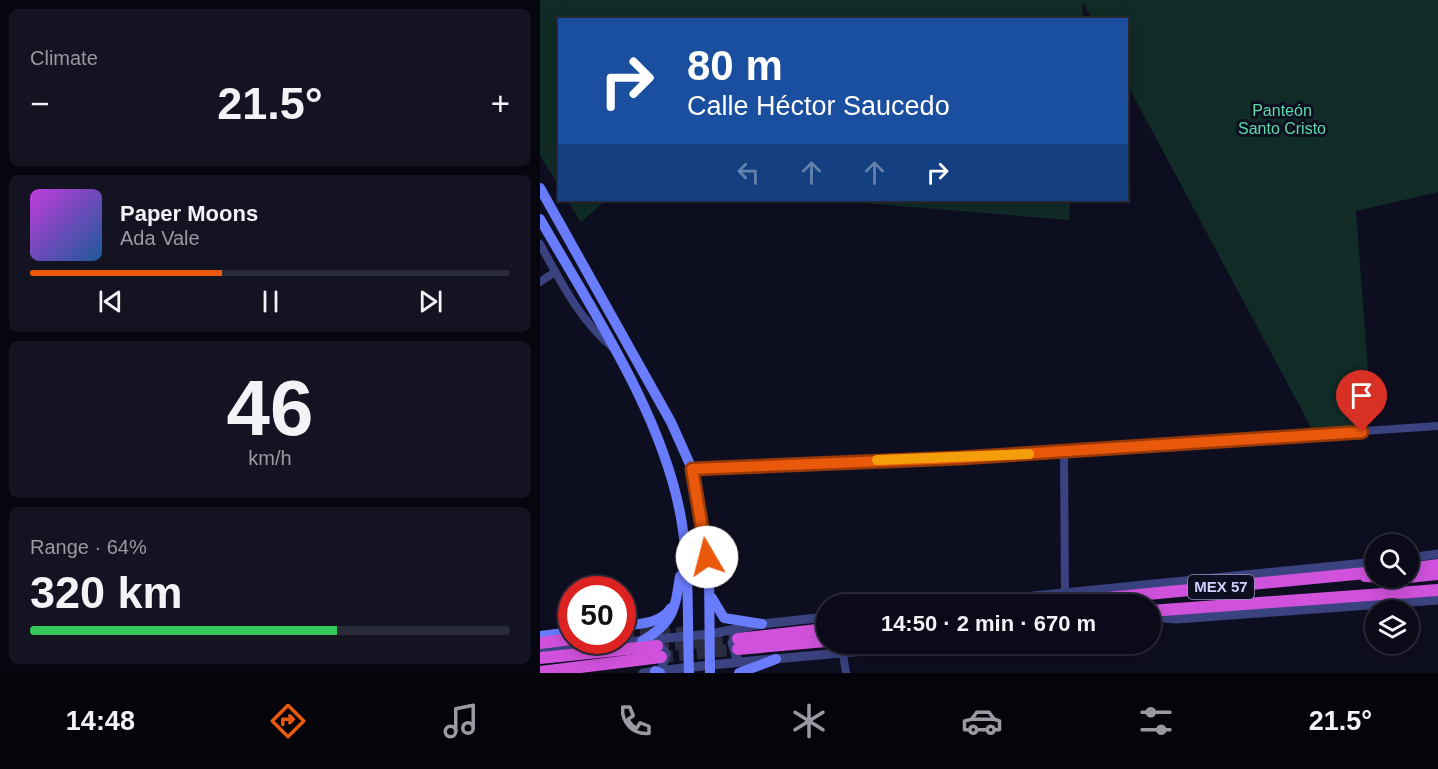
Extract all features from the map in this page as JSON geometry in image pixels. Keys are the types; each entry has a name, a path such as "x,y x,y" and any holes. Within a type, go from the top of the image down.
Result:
{"highway":[{"path":"1419,568 1438,566"},
{"name":"MEX 57","path":"1114,594 1365,573"},
{"path":"1358,574 1365,575"},
{"path":"1419,576 1438,574"},
{"name":"MEX 57","path":"1161,610 1244,602 1438,590"},
{"path":"738,642 763,630 816,629"},
{"path":"540,643 558,641"},
{"path":"738,642 816,641"},
{"path":"540,658 658,647"},
{"path":"541,672 658,647"}],"main road":[{"path":"540,188 671,422 692,469 705,540 710,590 710,669"},
{"path":"540,219 613,348 658,438 674,488 681,520 689,670"},
{"path":"642,641 660,631 673,615 684,553"},
{"path":"710,590 717,609 724,618 763,630"},
{"path":"636,624 650,622 665,615 678,591"},
{"path":"540,636 558,634"},
{"path":"745,672 776,659"}],"street":[{"path":"540,244 583,318 593,332 613,348"},
{"path":"540,282 555,272"},
{"path":"692,469 1064,452 1438,426"},
{"path":"1064,452 1065,594"},
{"path":"1419,557 1438,555"},
{"path":"1100,594 1365,563"},
{"path":"1161,618 1177,619 1438,600"},
{"path":"763,630 816,619"},
{"path":"658,647 688,636 711,634 738,642 776,659 843,654 846,673"},
{"path":"540,650 642,641 658,647 666,654 658,672"},
{"path":"643,673 710,669 738,642"}],"green space":[{"name":"Panteón Santo Cristo","path":"540,0 1438,0 1438,192 1356,211 1372,423 1313,431 1128,86 1128,18 1091,18 1083,3 1082,18 558,18 558,185 540,155"},
{"path":"568,201 605,201 581,222"},
{"path":"837,201 1070,201 1069,220"}],"tunnel":[{"path":"636,634 689,633"},
{"path":"657,646 738,639"},
{"path":"661,657 738,649"}],"slow traffic":[{"path":"877,460 1029,454"}],"route":[{"path":"707,557 692,469 959,458 1362,432"}]}
